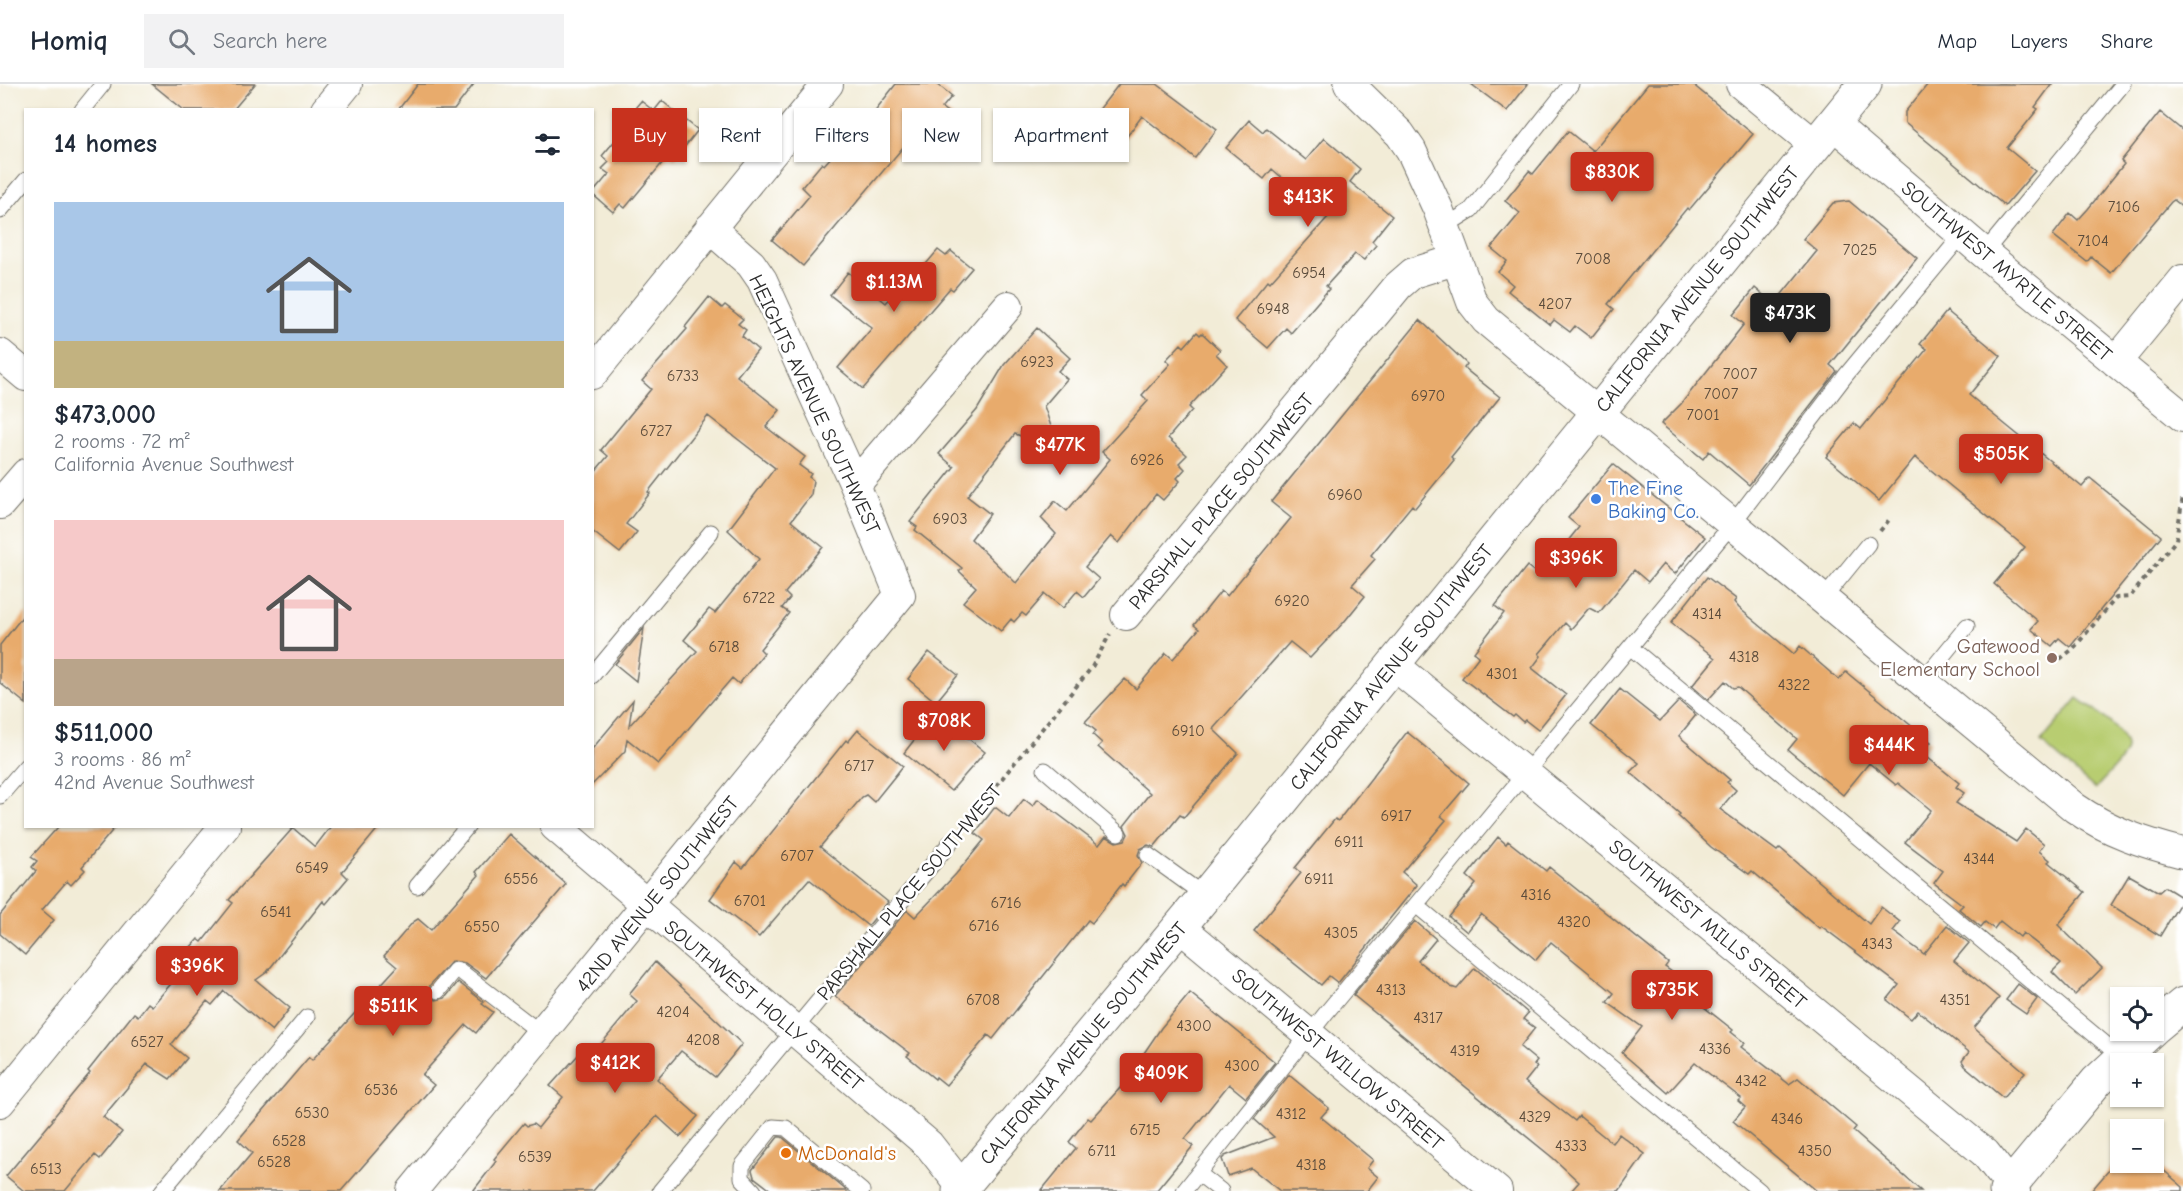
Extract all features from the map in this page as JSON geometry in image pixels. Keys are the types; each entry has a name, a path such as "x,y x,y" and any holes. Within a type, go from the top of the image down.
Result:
{"main road":[{"name":"CALIFORNIA AVENUE SOUTHWEST","path":"962,1190 1394,665 1865,84"},
{"path":"2164,1020 2183,1004"},
{"path":"2126,1053 2139,1041"},
{"path":"2010,1189 2110,1068"}],"street":[{"path":"328,108 346,84"},
{"path":"594,372 828,84"},
{"path":"1349,84 1406,142 1444,227 1477,312 2098,824 2133,838 2183,853"},
{"name":"SOUTHWEST MYRTLE STREET","path":"1742,84 1823,134 1973,244 2183,417"},
{"name":"HEIGHTS AVENUE SOUTHWEST","path":"710,228 751,264 762,280 855,485 900,595"},
{"name":"PARSHALL PLACE SOUTHWEST","path":"1126,615 1398,286 1413,273 1455,260"},
{"path":"2116,362 2183,280"},
{"path":"855,485 1008,306"},
{"path":"0,354 24,374"},
{"path":"0,504 24,476"},
{"name":"42ND AVENUE SOUTHWEST","path":"412,1191 648,906 900,595"},
{"name":"SOUTHWEST MILLS STREET","path":"1394,665 1985,1153 2010,1189"},
{"path":"0,1102 223,828"},
{"name":"SOUTHWEST HOLLY STREET","path":"557,828 929,1145 962,1190"},
{"name":"SOUTHWEST WILLOW STREET","path":"1180,927 1497,1191"}],"lane":[{"path":"84,108 103,84"},
{"path":"1444,227 1471,210 1571,84"},
{"path":"1184,1191 1309,1034 1733,523 1833,391 2123,84"},
{"path":"0,211 24,182"},
{"path":"594,674 711,532"},
{"path":"1824,598 1868,544"},
{"path":"1923,680 1967,626"},
{"path":"1630,647 2116,1053"},
{"path":"0,796 24,768"},
{"path":"1045,770 1118,833"},
{"path":"417,886 466,828"},
{"name":"PARSHALL PLACE SOUTHWEST","path":"660,1191 950,843"},
{"path":"1148,855 1205,896"},
{"path":"1416,905 1760,1191"},
{"path":"438,990 455,970 460,971 542,1034"},
{"path":"162,1191 307,1017"},
{"path":"754,1191 742,1178 742,1166 773,1126 777,1125 786,1128 862,1191"},
{"path":"1198,1173 1221,1191"}],"path":[{"path":"2060,659 2073,649 2116,598 2130,597 2176,540 2183,496"},
{"name":"PARSHALL PLACE SOUTHWEST","path":"950,843 1092,667 1103,651 1114,625 1114,605 1126,615"}],"green space":[{"path":"2078,698 2109,722 2123,737 2126,745 2119,762 2095,789 2041,742"}],"building":[{"path":"152,84 255,84 235,108 182,108"},
{"path":"418,84 474,84 456,108 400,108"},
{"path":"896,84 937,84 952,96 942,108 902,108 902,148 803,266 772,240 810,195 802,187 822,163 824,165 827,162 890,162 890,108 877,108"},
{"path":"1119,84 1157,84 1217,129 1195,158 1142,116 1129,134 1129,108 1100,108"},
{"path":"1471,84 1528,84 1507,111"},
{"path":"1648,84 1692,84 1753,134 1689,210 1687,208 1608,304 1614,309 1591,338 1575,326 1570,332 1554,320 1550,325 1508,291 1513,285 1498,272 1507,261 1491,248 1520,213 1505,201 1529,171 1533,174 1568,131 1593,151"},
{"path":"1928,84 2052,84 2035,107 2038,109 2007,148 2035,171 2005,206 1905,123 1905,112"},
{"path":"641,101 650,108 635,108"},
{"path":"662,101 671,108 656,108"},
{"path":"2160,112 2183,131 2183,207 2174,200 2171,202 2111,273 2091,257 2087,262 2053,235 2070,213 2078,220 2088,209 2124,164 2121,161"},
{"path":"1249,120 1263,132 1266,128 1306,160 1324,138 1360,169 1350,182 1392,216 1372,241 1376,245 1364,260 1355,254 1326,286 1329,289 1291,333 1286,328 1268,348 1235,320 1268,280 1270,282 1328,217 1272,169 1264,179 1226,148"},
{"path":"687,121 698,130 687,144"},
{"path":"612,144 612,162 663,162 625,208 620,204 613,212 594,196 594,192 609,174 602,169 609,162 602,156"},
{"path":"1849,201 1917,258 1830,365 1837,371 1749,485 1709,451 1703,459 1661,424 1681,404 1744,324 1733,315 1755,288 1774,304 1817,251 1803,239 1833,203"},
{"path":"938,250 946,256 951,251 972,268 953,290 950,288 863,389 838,368 872,328 830,295 848,272 886,303 893,295 897,298"},
{"path":"709,297 722,308 725,305 743,319 738,324 746,330 742,336 758,350 737,376 780,410 766,427 805,457 799,465 811,474 809,477 813,480 811,495 791,521 823,547 785,593 790,598 782,608 789,613 760,649 764,653 739,684 732,678 658,764 627,739 625,751 594,783 594,747 633,700 629,726 697,651 684,640 709,609 715,613 759,559 728,530 775,468 708,416 648,492 650,493 626,524 637,532 620,553 594,533 594,473 608,456 601,450 651,389 642,381 687,329 685,327"},
{"path":"1947,311 2001,356 1969,395 2082,487 2090,478 2161,536 2070,647 2059,638 2052,646 2031,629 2038,621 1994,584 2025,547 1915,457 1879,501 1826,457 1854,423 1861,429 1927,349 1920,344"},
{"path":"1420,320 1467,364 1464,368 1500,397 1451,457 1454,460 1415,508 1412,505 1371,555 1375,559 1352,585 1365,596 1344,622 1310,658 1290,642 1213,729 1238,753 1184,817 1180,815 1154,847 1148,845 1140,849 1138,855 1142,863 1124,886 1122,884 1092,923 1088,920 993,1039 988,1035 946,1085 936,1077 935,1079 907,1056 910,1053 835,996 907,910 915,917 956,874 984,840 975,833 995,807 1009,818 1024,799 1033,806 1038,799 1099,845 1106,836 1116,842 1125,840 1128,834 1124,826 1150,793 1098,747 1102,743 1093,735 1096,731 1085,722 1125,679 1136,689 1166,653 1173,659 1199,629 1194,625 1221,591 1227,596 1291,518 1271,502"},
{"path":"1037,328 1070,358 1058,371 1067,379 1044,406 1055,438 1033,434 1030,439 1015,434 967,496 990,514 971,539 1016,583 1056,534 1041,518 1055,501 1067,511 1110,459 1102,452 1148,401 1142,395 1170,364 1166,360 1181,344 1184,347 1197,332 1200,335 1202,333 1220,350 1216,354 1227,365 1189,407 1192,410 1168,438 1187,455 1179,463 1185,469 1177,478 1180,481 1163,500 1156,494 1119,543 1111,536 1085,567 1099,579 1084,597 1077,591 1063,608 1045,594 1026,616 1022,613 1014,622 1011,619 1001,631 963,602 976,587 959,571 962,568 915,530 917,527 910,522 954,467 939,454 977,410 1004,365"},
{"path":"1613,464 1705,537 1675,574 1663,564 1648,582 1634,570 1599,613 1589,608 1571,629 1565,623 1539,654 1541,656 1532,668 1566,695 1538,730 1525,720 1523,722 1515,715 1513,717 1462,678 1479,656 1474,652 1504,613 1495,606 1527,566 1540,576 1579,527 1568,518"},
{"path":"1707,577 1736,599 1734,602 1739,608 1794,654 1800,646 1839,680 1846,672 1931,742 1922,753 1959,783 1956,787 1964,793 1956,803 2016,842 2026,829 2044,844 2039,851 2050,860 2048,862 2085,892 2058,925 2102,968 2075,995 2052,972 2061,963 2023,933 2020,937 2000,921 1994,929 1985,922 1981,927 1959,909 1963,905 1934,883 1943,871 1905,842 1931,810 1898,783 1896,785 1869,763 1843,795 1788,750 1797,739 1738,687 1733,688 1725,681 1708,700 1692,686 1715,658 1671,623"},
{"path":"24,615 24,702 0,683 0,645"},
{"path":"644,628 636,681 615,664"},
{"path":"929,652 958,675 936,702 908,679"},
{"path":"1620,689 1660,721 1679,701 1696,715 1679,736 1730,780 1727,782 1736,790 1720,809 1777,851 1780,848 1869,924 1881,907 1900,922 1893,931 1924,954 1947,925 1969,943 1954,961 1999,998 1974,1028 2025,1072 2003,1098 1965,1066 1962,1061 1969,1052 1918,1011 1911,1019 1887,1000 1899,985 1821,926 1819,928 1752,871 1749,874 1711,847 1678,816 1680,814 1630,772 1639,763 1591,725"},
{"path":"936,712 985,752 951,791 904,753"},
{"path":"858,730 903,766 874,802 866,795 862,797 820,847 888,902 868,926 809,879 759,937 710,899 736,862 743,868 846,740 848,742"},
{"path":"1407,732 1469,783 1441,816 1446,820 1402,872 1417,885 1338,983 1329,976 1321,985 1254,931 1301,873 1295,868 1335,819 1338,821"},
{"path":"57,828 114,828 82,867 85,870 71,885 67,881 42,910 54,920 25,955 0,934 0,915 36,871 32,867 37,861 31,857"},
{"path":"293,828 315,847 329,828 378,828 342,872 348,878 326,904 323,901 267,972 256,980 290,1008 272,1031 224,991 212,1005 207,1001 171,1045 187,1058 170,1079 147,1064 103,1117 122,1132 100,1159 95,1155 65,1191 24,1191 6,1176 90,1073 88,1071 134,1013 138,1016 148,1003 152,1006 187,965 180,959 198,939 202,942 233,903 229,900"},
{"path":"509,834 566,884 486,978 465,963 452,961 430,985 429,994 436,1000 445,998 458,982 493,1012 476,1033 466,1025 422,1075 434,1085 341,1191 220,1191 252,1153 238,1140 309,1057 312,1060 397,967 384,956 418,919 431,930 479,875 476,872"},
{"path":"1498,837 1506,844 1508,841 1546,871 1549,867 1668,963 1665,967 1672,972 1670,974 1707,1003 1704,1007 1733,1030 1731,1032 1745,1043 1741,1047 1789,1084 1798,1078 1856,1127 1853,1131 1921,1191 1817,1191 1733,1121 1745,1107 1738,1101 1741,1098 1695,1063 1668,1093 1622,1053 1642,1027 1607,1002 1614,993 1551,942 1536,960 1481,914 1467,932 1449,917 1476,884 1467,876"},
{"path":"2129,875 2159,892 2165,887 2183,898 2160,936 2111,905"},
{"path":"1415,921 1436,939 1418,961 1451,987 1457,989 1475,968 1528,1013 1523,1019 1535,1028 1520,1047 1537,1061 1534,1065 1537,1067 1525,1082 1575,1121 1579,1116 1612,1143 1619,1134 1645,1154 1619,1191 1571,1191 1579,1182 1553,1158 1353,995"},
{"path":"655,962 742,1044 715,1077 681,1051 657,1079 698,1116 680,1137 657,1116 593,1191 473,1191 496,1161 494,1159 524,1123 527,1126 533,1124 538,1128 563,1097 550,1086 579,1054 587,1061 637,1001 629,994"},
{"path":"2018,984 2037,999 2026,1014 2006,1000"},
{"path":"1190,993 1275,1062 1246,1098 1229,1084 1185,1139 1193,1146 1156,1191 1041,1191 1076,1148 1069,1142 1088,1118 1091,1120 1121,1087 1161,1028"},
{"path":"1289,1075 1329,1108 1321,1117 1373,1160 1367,1168 1378,1177 1367,1191 1280,1191 1251,1168 1228,1176 1222,1159 1225,1156 1274,1137 1254,1119"},
{"name":"McDonald's","path":"778,1137 782,1137 847,1191 772,1191 754,1177 752,1170"},
{"path":"2110,1169 2110,1173 2164,1173 2164,1171 2183,1187 2183,1191 2091,1191"}],"place":[{"name":"The Fine Baking Co.","path":"1596,499"},
{"name":"Gatewood Elementary School","path":"2052,658"},
{"name":"McDonald's","path":"786,1153"}]}
